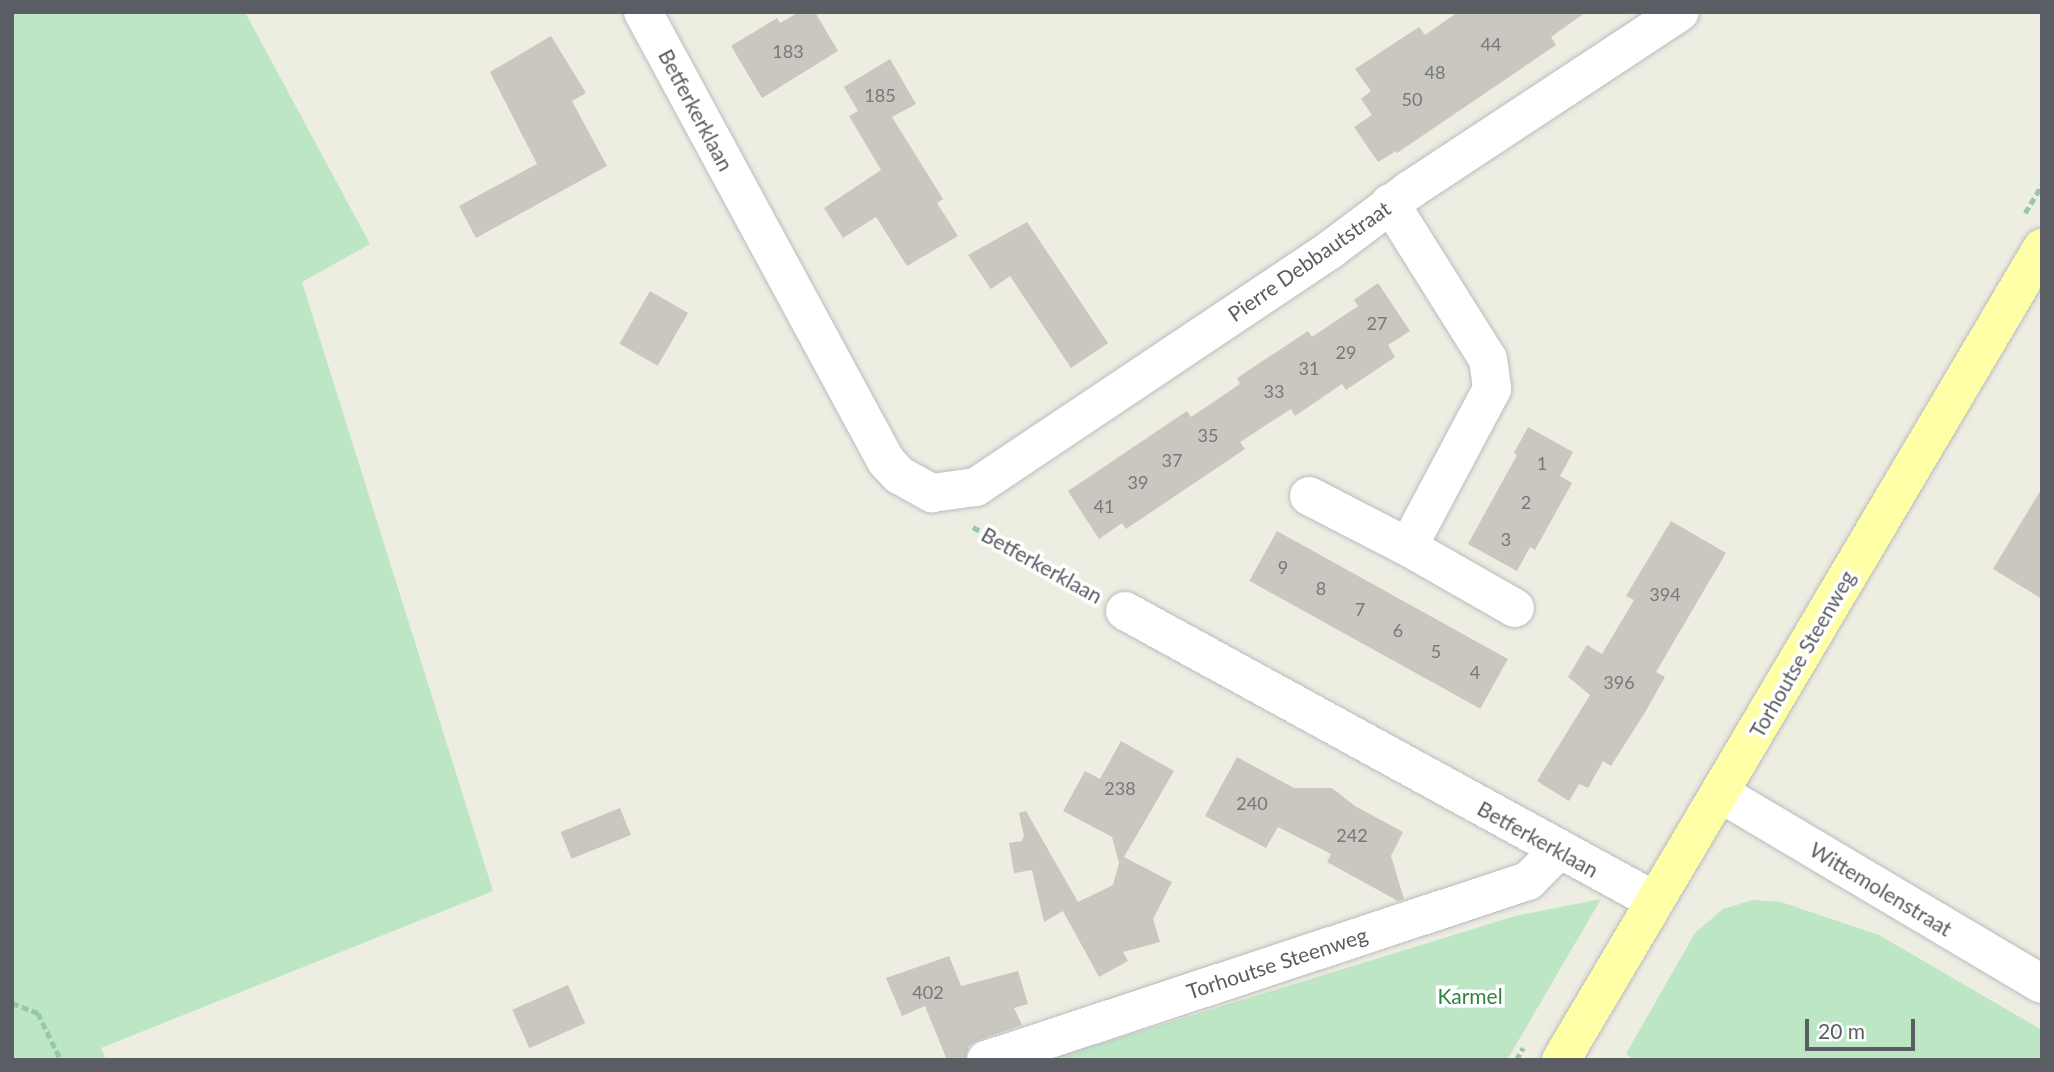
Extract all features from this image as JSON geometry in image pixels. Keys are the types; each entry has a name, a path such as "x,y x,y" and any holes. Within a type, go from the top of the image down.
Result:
{"main road":[{"name":"Torhoutse Steenweg","path":"1561,1060 2042,248"}],"street":[{"name":"Betferkerklaan","path":"643,12 887,461 899,475 932,493"},
{"name":"Pierre Debbautstraat","path":"932,493 976,486 1330,250 1390,203 1680,12"},
{"path":"1390,203 1488,359 1492,389 1408,547"},
{"path":"1309,496 1408,547 1514,608"},
{"name":"Betferkerklaan","path":"1125,611 1558,851 1655,901"},
{"name":"Wittemolenstraat","path":"1720,793 2042,984"},
{"name":"Torhoutse Steenweg","path":"986,1060 1528,881 1558,851"}],"path":[{"name":"Betferkerklaan","path":"932,493 965,523 1125,611"},
{"path":"12,1003 38,1013 61,1060"}],"green space":[{"path":"12,12 245,12 370,244 302,282 493,891 101,1048 106,1060 12,1060"},
{"name":"Karmel","path":"1601,899 1507,1060 1047,1060 1515,916"},
{"path":"1753,900 1781,902 1879,935 2042,1030 2042,1060 1635,1060 1626,1054 1695,933 1723,909"}],"building":[{"path":"799,12 815,12 838,51 762,98 731,46 777,18 780,23"},
{"path":"1458,12 1586,12 1551,37 1556,45 1397,153 1396,151 1378,162 1354,127 1372,115 1361,99 1371,91 1355,69 1419,27 1425,35"},
{"path":"551,36 586,93 572,101 607,166 476,238 459,206 537,164 490,72"},
{"path":"890,59 916,104 892,117 943,199 937,203 958,236 907,266 876,217 843,238 824,208 881,170 849,116 858,111 844,87"},
{"path":"1027,222 1108,343 1071,368 1010,276 991,289 968,255"},
{"path":"1378,283 1410,331 1388,345 1395,357 1346,390 1342,384 1295,416 1291,409 1240,442 1245,449 1126,529 1122,523 1099,539 1068,491 1187,411 1191,417 1240,384 1237,378 1308,331 1312,337 1358,306 1354,300"},
{"path":"650,291 688,313 658,366 620,344"},
{"path":"1528,427 1573,452 1560,476 1572,483 1535,550 1530,547 1517,571 1468,544 1517,455 1514,453"},
{"path":"2042,488 2042,599 1993,569"},
{"path":"1671,521 1726,553 1656,672 1665,677 1644,714 1611,766 1603,761 1588,788 1579,784 1569,801 1537,781 1590,695 1568,677 1587,645 1602,654 1634,600 1626,596"},
{"path":"1277,531 1508,659 1480,709 1249,581"},
{"path":"1121,741 1174,771 1124,857 1172,882 1153,919 1160,942 1123,952 1128,961 1099,977 1063,911 1044,922 1032,870 1014,873 1009,843 1022,841 1024,836 1019,813 1026,811 1078,902 1113,885 1119,863 1112,837 1063,811 1085,771 1100,779"},
{"path":"1237,757 1294,788 1332,788 1355,806 1403,832 1391,856 1404,899 1398,901 1327,862 1331,854 1278,827 1266,848 1205,816"},
{"path":"620,808 631,835 572,859 561,832"},
{"path":"949,956 961,986 1018,971 1028,1004 1014,1008 1022,1025 969,1046 965,1060 947,1060 925,1006 902,1016 886,978"},
{"path":"568,985 585,1023 529,1048 512,1010"}]}
